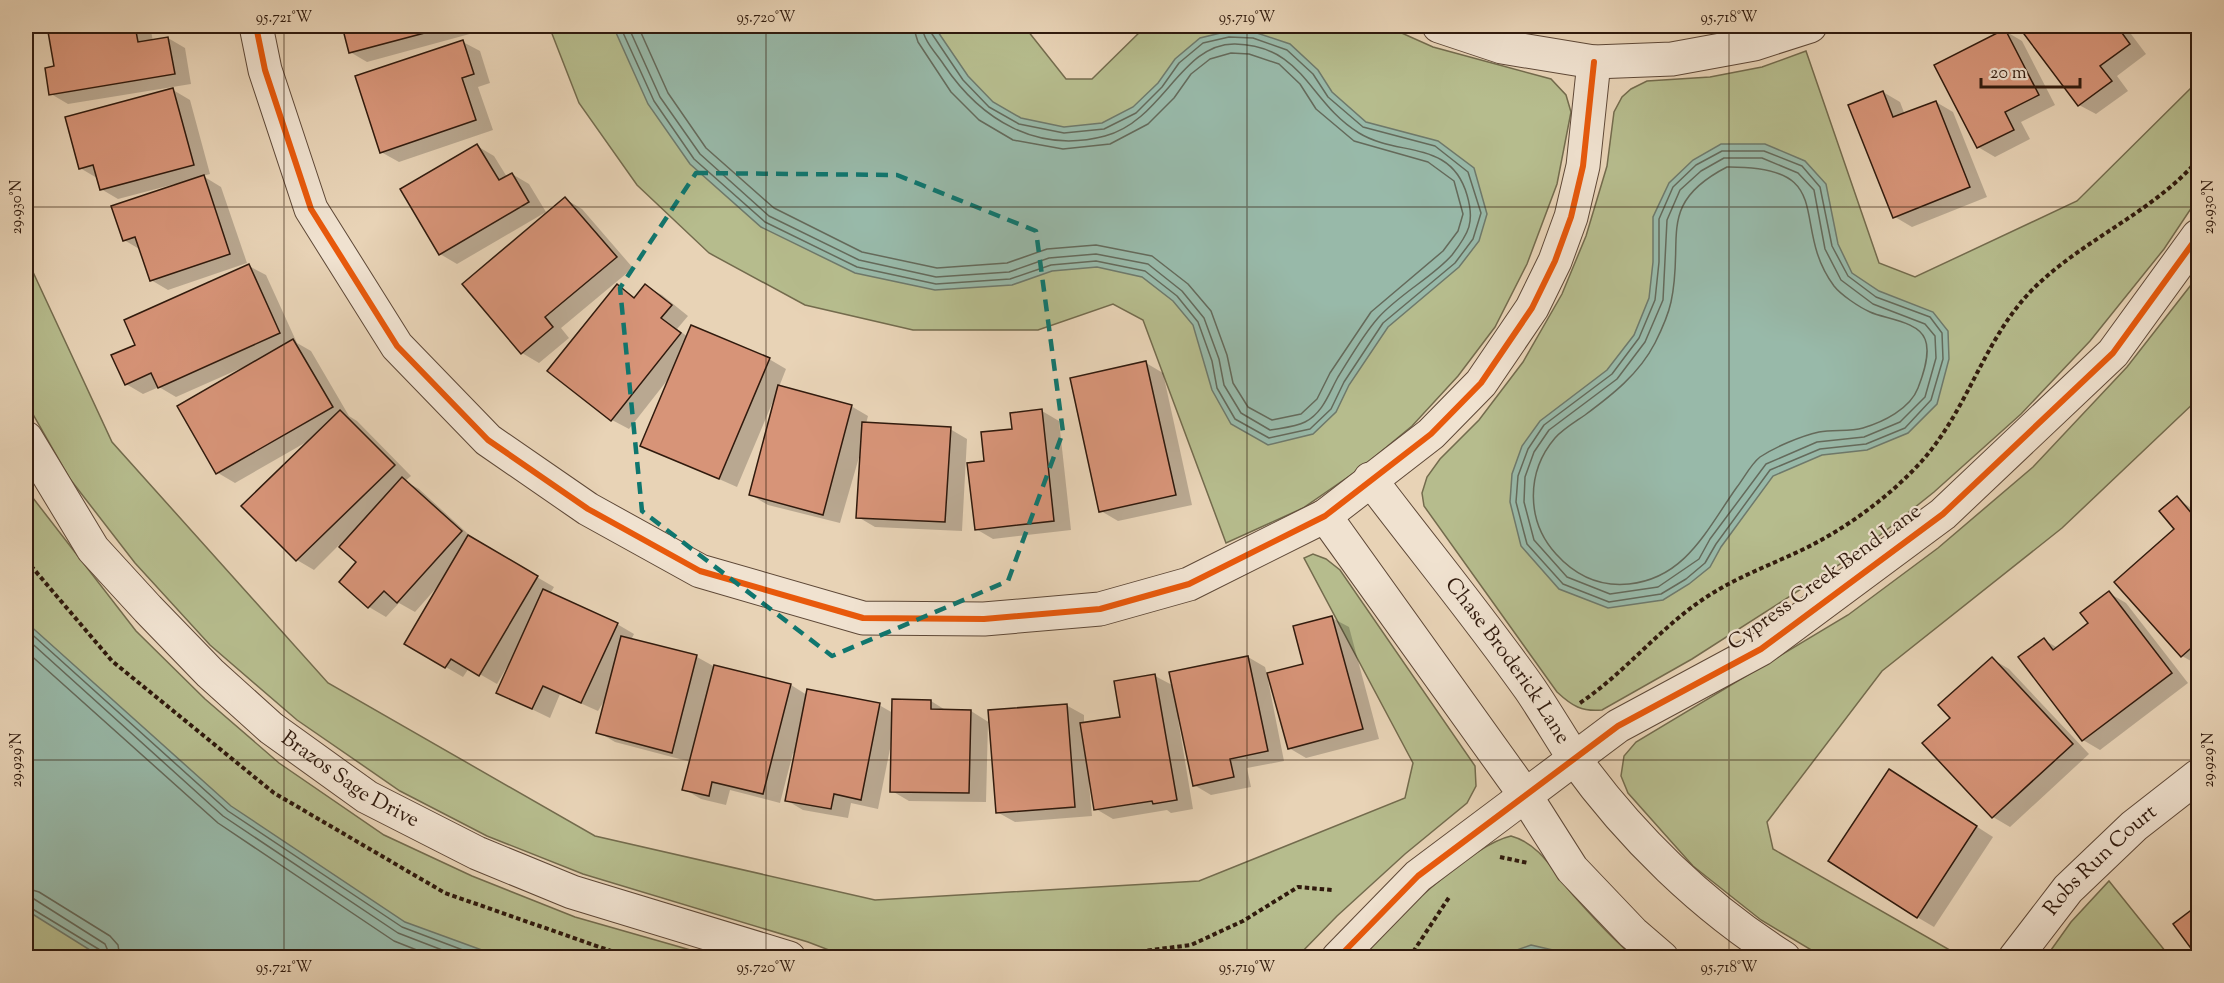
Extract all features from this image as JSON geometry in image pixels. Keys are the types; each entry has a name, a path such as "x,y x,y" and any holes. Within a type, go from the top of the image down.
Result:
{"street":[{"path":"256,26 265,70 311,209 397,346 488,440 588,509 700,571 863,618 984,619 1100,609 1189,584 1325,516 1431,434 1481,383 1532,308 1555,261 1571,217 1583,166 1594,62"},
{"path":"1439,26 1502,47 1594,62 1672,59 1754,44 1810,26"},
{"name":"Cypress Creek Bend Lane","path":"1338,957 1418,876 1618,726 1761,649 1943,514 2113,353 2199,236"},
{"name":"Brazos Sage Drive","path":"26,438 93,549 148,609 210,674 271,728 367,797 477,853 572,892 789,957"},
{"name":"Chase Broderick Lane","path":"1370,479 1529,688 1575,759 1626,822 1683,881 1742,931 1784,957"},
{"path":"1325,516 1525,795 1572,869 1633,933 1662,957"},
{"name":"Robs Run Court","path":"2015,957 2068,889 2134,826 2199,776"}],"path":[{"path":"1552,723 1596,692 1708,596 1754,571 1806,548 1852,521 1885,496 1921,462 1949,426 2008,316 2034,289 2073,256 2167,191 2199,160"},
{"path":"1088,957 1191,945 1244,921 1298,887 1332,890"}],"highlighted area":[{"path":"696,173 897,175 1036,231 1063,432 1008,581 832,656 642,511 620,288"}],"green space":[{"path":"549,26 1024,26 1066,79 1092,79 1146,26 1386,26 1433,47 1551,79 1566,95 1571,112 1557,184 1527,264 1495,327 1458,376 1412,426 1361,468 1303,508 1226,543 1143,320 1113,304 1038,330 913,330 805,305 709,253 637,185 579,103"},
{"path":"1806,51 1879,263 1915,277 2077,201 2198,81 2198,198 2164,249 2090,341 2021,414 1934,492 1859,552 1692,659 1602,710 1583,709 1557,692 1424,506 1422,493 1427,477 1440,459 1479,420 1523,362 1562,294 1586,236 1607,166 1614,112 1622,97 1631,89 1647,81 1710,77 1762,67"},
{"path":"26,257 112,442 328,683 595,836 875,900 1199,881 1405,798 1413,763 1304,558 1313,554 1326,559 1340,570 1475,766 1476,786 1467,803 1405,854 1337,916 1297,957 847,957 808,942 583,874 487,836 400,791 297,720 210,645 135,563 70,479 26,402"},
{"path":"2198,276 2198,399 2062,528 1882,671 1767,822 1773,849 1962,957 1823,957 1761,920 1693,866 1628,793 1621,776 1624,756 1636,742 1848,615 1938,548 2033,467 2127,367"},
{"path":"26,489 136,631 205,699 279,763 384,835 472,876 575,917 715,957 26,957"},
{"path":"1511,836 1539,852 1587,911 1634,957 1357,958 1409,907 1453,870 1494,842"},
{"path":"2109,881 2170,957 2046,957 2071,922"}],"water":[{"path":"613,26 934,26 968,76 993,102 1021,118 1064,127 1102,123 1133,107 1158,83 1175,59 1200,38 1229,31 1254,32 1290,44 1318,70 1332,92 1366,122 1438,141 1474,168 1487,214 1479,241 1459,267 1388,327 1349,385 1336,412 1313,434 1268,445 1231,424 1212,390 1193,325 1173,301 1142,277 1097,267 1052,271 1012,285 935,290 855,273 761,227 690,164 648,104"},
{"path":"1721,144 1765,144 1805,161 1826,184 1838,244 1852,273 1879,291 1933,312 1948,331 1949,359 1937,404 1908,433 1867,450 1822,455 1773,476 1721,547 1710,567 1689,584 1663,600 1608,608 1559,589 1521,546 1510,502 1512,474 1522,446 1540,421 1607,370 1634,335 1649,298 1653,262 1653,217 1669,183 1693,160"},
{"path":"26,622 231,806 405,922 501,957 101,957 26,910"},
{"path":"1531,945 1579,956 1581,957 1497,957"}],"building":[{"path":"47,26 135,26 138,42 168,37 175,74 49,95 45,68 54,66"},
{"path":"342,26 451,26 349,53"},
{"path":"2018,26 2117,26 2130,44 2100,66 2112,81 2078,106"},
{"path":"2005,29 2039,95 2005,112 2014,130 1977,148 1934,65"},
{"path":"463,40 474,74 462,78 476,120 380,153 355,76"},
{"path":"173,88 194,165 100,190 93,165 79,169 65,117"},
{"path":"1883,91 1893,117 1936,101 1970,187 1893,218 1848,105"},
{"path":"477,144 499,180 512,173 529,202 439,255 400,189"},
{"path":"204,175 230,254 150,281 135,237 123,241 111,206"},
{"path":"565,197 617,257 545,317 553,327 521,354 462,284"},
{"path":"249,264 280,333 158,388 151,373 125,385 111,355 135,345 124,320"},
{"path":"617,284 634,298 645,284 672,305 661,318 681,333 611,421 547,371"},
{"path":"691,325 770,358 719,479 640,446"},
{"path":"293,339 333,407 216,474 177,406"},
{"path":"1146,361 1176,495 1099,512 1070,378"},
{"path":"778,385 852,405 823,515 749,495"},
{"path":"1042,409 1054,521 975,530 967,463 984,461 981,432 1012,429 1010,413"},
{"path":"340,410 395,465 296,561 241,506"},
{"path":"862,422 951,427 945,522 856,518"},
{"path":"402,477 462,531 397,603 384,591 368,608 339,582 356,562 339,547"},
{"path":"2177,496 2198,521 2198,642 2181,657 2114,582 2174,529 2159,511"},
{"path":"468,535 538,576 479,676 451,659 445,668 404,644"},
{"path":"543,589 618,623 581,703 543,686 532,709 496,693"},
{"path":"2109,591 2172,673 2082,741 2018,657 2044,638 2053,650 2088,623 2080,613"},
{"path":"1332,616 1363,729 1288,749 1267,673 1303,664 1293,626"},
{"path":"621,636 697,655 672,753 596,733"},
{"path":"1248,656 1268,751 1230,759 1234,777 1193,786 1169,672"},
{"path":"1992,657 2073,744 1992,818 1922,743 1950,718 1938,705"},
{"path":"714,665 791,684 763,794 712,782 709,796 682,790"},
{"path":"1155,674 1177,800 1153,804 1152,801 1094,810 1080,723 1120,717 1114,681"},
{"path":"807,689 880,703 861,800 834,794 831,809 785,801"},
{"path":"892,699 931,700 931,709 971,710 969,793 890,792"},
{"path":"1067,704 1075,807 996,813 988,710"},
{"path":"1889,769 1977,826 1917,918 1828,861"},
{"path":"2198,905 2198,958 2173,924"}],"cycle path":[{"path":"256,26 265,70 311,209 397,346 488,440 588,509 700,571 863,618 984,619 1100,609 1189,584 1325,516 1431,434 1481,383 1532,308 1555,261 1571,217 1583,166 1594,62"},
{"path":"1338,958 1418,876 1618,726 1761,649 1943,514 2113,353 2198,236"}]}
